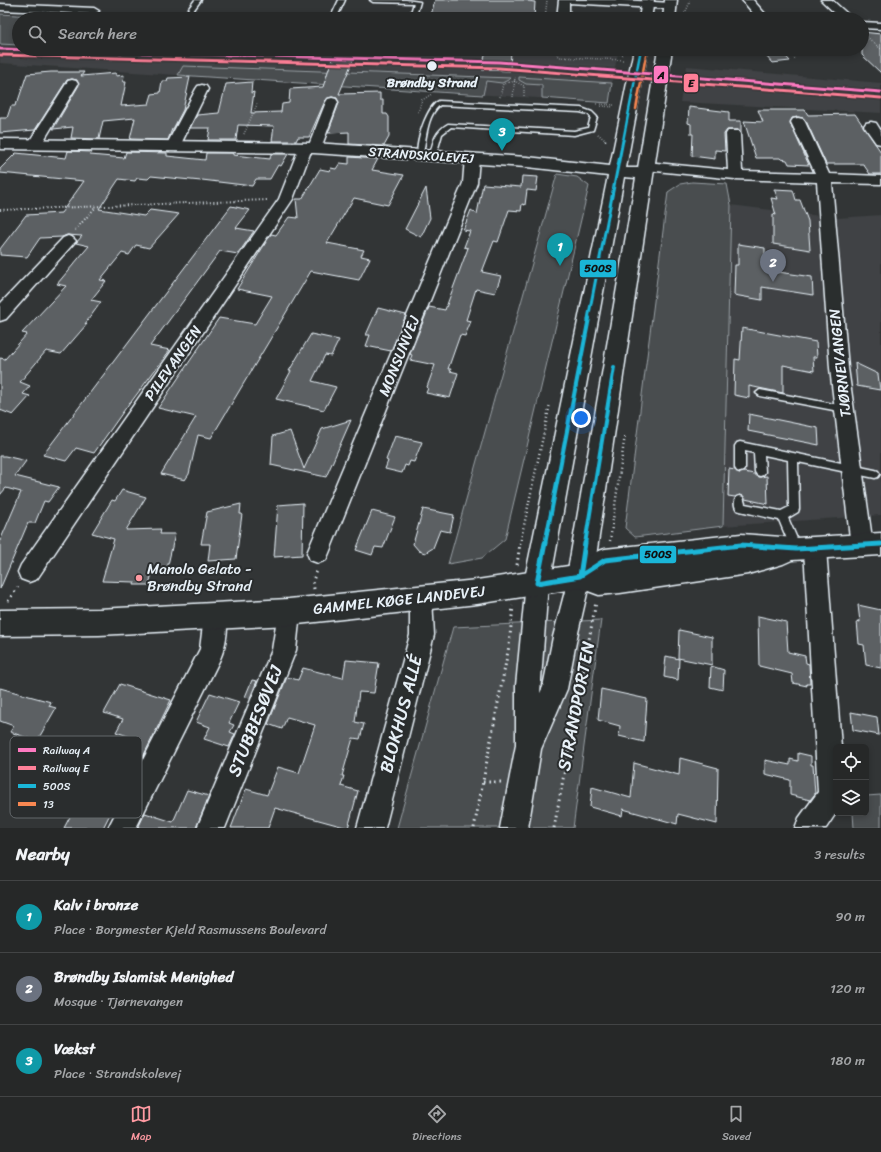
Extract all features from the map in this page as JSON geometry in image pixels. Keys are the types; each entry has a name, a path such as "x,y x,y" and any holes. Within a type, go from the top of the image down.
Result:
{"street":[{"path":"20,8 28,0"},
{"path":"75,10 85,0"},
{"path":"747,0 758,12"},
{"path":"826,0 839,12"},
{"path":"563,12 564,1 647,8 670,8"},
{"path":"0,7 93,12"},
{"path":"869,25 881,26"},
{"path":"526,584 617,168 640,56"},
{"path":"590,580 660,56"},
{"path":"34,145 72,84"},
{"path":"173,146 202,89"},
{"path":"310,148 332,102"},
{"path":"798,122 824,178"},
{"path":"871,126 881,140"},
{"path":"733,134 735,175"},
{"name":"STRANDSKOLEVEJ","path":"0,144 310,148 645,170 672,176 713,173 881,180"},
{"name":"PILEVANGEN","path":"29,572 286,199 310,148"},
{"name":"MONSUNVEJ","path":"318,553 470,183 472,158"},
{"name":"TJØRNEVANGEN","path":"824,178 836,330 851,469 875,545"},
{"path":"0,315 68,241"},
{"name":"GAMMEL KØGE LANDEVEJ","path":"2,615 98,622 289,612 477,592 526,584 590,580 748,563 806,549 875,545"},
{"path":"806,549 832,796 809,828"},
{"name":"STRANDPORTEN","path":"529,745 555,689 565,637 590,580"},
{"name":"STRANDPORTEN","path":"514,828 529,745 526,584"},
{"name":"BLOKHUS ALLÉ","path":"371,828 422,635 421,598"},
{"name":"STUBBESØVEJ","path":"211,828 284,650 289,612"},
{"path":"142,789 212,652 216,617"},
{"path":"122,828 127,818"}],"lane":[{"path":"189,12 198,0"},
{"path":"336,12 342,0"},
{"path":"373,0 415,1 417,2 414,12"},
{"path":"426,155 428,120 433,107 440,103 581,110 590,113 594,118 591,129 574,133 450,125 428,120"},
{"path":"426,155 440,130 450,125"},
{"path":"760,393 844,408"},
{"path":"740,468 740,446 875,474"},
{"path":"759,450 760,472"},
{"path":"782,516 794,509 793,457"},
{"path":"740,500 740,507 762,508 782,516 806,549"}],"path":[{"path":"546,12 547,0"},
{"path":"685,12 691,0"},
{"path":"869,38 881,49"},
{"path":"558,56 626,60 623,56"},
{"path":"792,56 796,60"},
{"path":"465,66 516,68"},
{"path":"512,106 515,77"},
{"path":"238,147 258,102"},
{"path":"0,210 286,199"},
{"path":"68,241 69,235 96,206"},
{"path":"315,609 313,580 320,564 309,562 312,555 318,553"},
{"path":"2,615 29,572"},
{"name":"STRANDPORTEN","path":"554,828 590,580"},
{"path":"474,828 509,646 526,584"}],"shaded area":[{"path":"0,14 12,15 12,45 0,44"},
{"path":"0,44 12,45 12,56 618,56 607,102 385,89 0,63"},
{"path":"183,66 511,78 502,83 486,81 483,95 178,75"},
{"path":"687,66 881,83 881,113 680,102"},
{"path":"519,77 612,83 609,103 542,98 542,85 526,84 519,80"},
{"path":"557,174 577,177 589,186 505,539 482,558 448,564"},
{"path":"692,182 727,184 731,205 723,526 635,537 625,528 668,192 680,184"},
{"path":"731,205 837,218 881,215 881,515 723,526"},
{"path":"601,620 573,828 397,828 453,627"},
{"path":"881,795 881,828 854,828 853,816 869,816 869,796"}],"building":[{"path":"435,0 528,0 535,2 534,12 432,12"},
{"path":"869,33 881,34 881,73 863,56 869,56"},
{"path":"485,56 511,56 510,71 482,70"},
{"path":"766,56 785,56 790,61 772,63"},
{"path":"332,59 353,60 339,94 380,93 380,100 383,100 383,114 387,114 389,117 389,137 384,146 349,144 349,132 328,133 339,103 337,98 332,97 325,101 309,137 298,137 296,141 272,141 274,126 238,125 236,140 208,140 210,128 190,128 197,115 219,113 226,84 252,82 251,93 254,92 251,113 281,112 282,104 289,103 290,89 323,87"},
{"path":"84,72 81,76 116,73 116,76 124,75 123,82 126,82 121,106 149,104 152,94 160,93 162,81 167,81 168,78 190,77 183,110 172,129 168,140 130,139 135,118 103,121 99,139 71,138 73,127 53,129 79,85 77,80 72,79 67,80 35,130 0,133 0,118 7,118 11,106 15,106 27,74"},
{"path":"689,107 729,112 729,121 741,121 741,134 738,130 727,130 724,134 725,151 715,150 715,159 692,156 693,134 691,134 691,124 688,123"},
{"path":"758,110 805,110 808,115 855,114 881,152 881,174 870,174 863,164 826,164 806,121 803,118 798,117 792,118 790,123 809,165 789,164 787,160 780,158 756,158 744,121 763,122"},
{"path":"68,151 92,152 90,155 124,158 126,152 167,153 167,156 205,160 206,153 233,153 233,155 270,159 271,154 288,154 281,166 278,165 270,179 256,179 252,186 151,176 148,179 137,178 135,181 119,179 99,209 144,216 150,210 179,214 149,248 136,245 129,255 122,253 100,280 106,281 91,300 101,302 85,324 87,324 61,354 46,351 20,382 30,386 23,394 30,396 13,415 0,410 0,358 5,359 27,334 22,333 66,286 57,284 89,246 76,243 82,236 67,235 62,237 40,238 27,257 0,255 0,249 26,215 61,213 84,181 0,173 0,169 16,153 66,158"},
{"path":"349,157 378,159 372,170 404,175 388,205 354,198 327,243 364,250 361,256 370,258 359,280 311,271 211,438 198,435 189,474 185,480 161,474 196,417 158,408 219,318 255,324 272,296 237,289 271,234 276,235 289,217 298,218 296,199 302,199 320,169 330,171 331,168 336,169 340,163 349,164"},
{"path":"522,176 538,177 536,191 527,190 525,205 522,204 521,211 509,210 498,242 494,241 482,272 501,276 495,293 476,289 466,320 471,321 465,336 460,335 448,369 458,373 450,398 426,393 435,365 410,360 412,355 410,354 429,307 445,310 468,248 464,247 470,231 463,230 471,210 477,214 483,184 521,187"},
{"path":"426,188 430,218 421,237 405,229"},
{"path":"774,189 793,190 796,200 800,200 808,221 810,250 773,244 773,214 776,215 771,198 778,199"},
{"path":"231,206 250,210 236,228 254,231 238,254 220,251 150,346 170,350 130,402 94,453 76,448 66,461 43,455"},
{"path":"738,244 765,248 765,270 812,277 813,295 762,287 762,300 734,295 735,265 738,265"},
{"path":"378,308 406,315 391,351 366,346 370,335 366,335"},
{"path":"742,328 816,342 817,357 813,357 814,371 783,365 783,393 749,386 749,398 734,395 735,359 740,360"},
{"path":"311,334 339,340 331,356 325,355 312,381 336,387 324,410 276,399 291,371 289,371"},
{"path":"855,363 878,374 880,390 857,386"},
{"path":"749,414 818,428 819,445 748,431"},
{"path":"351,420 326,477 271,465 273,436 290,431 304,469 322,429"},
{"path":"395,436 422,442 414,462 410,461 408,466 405,465 402,473 385,469 388,461 386,460"},
{"path":"0,456 26,461 15,476 59,487 48,502 44,501 35,523 28,523 0,589 0,541 21,492 6,488 0,495"},
{"path":"729,469 740,473 744,472 754,474 760,477 767,476 768,504 745,499 740,495 735,497 728,496"},
{"path":"122,490 146,497 126,530 161,529 160,534 175,534 167,569 153,569 149,585 134,585 135,582 102,581 114,539 92,533 112,500 115,501"},
{"path":"303,503 302,555 274,557 278,505"},
{"path":"241,504 240,514 242,514 236,559 208,561 210,544 201,544 207,512"},
{"path":"423,509 454,515 450,532 440,530 433,548 425,553 419,551 413,544"},
{"path":"372,511 395,517 383,548 375,547 372,555 356,550"},
{"path":"858,605 881,610 881,668 866,665 864,645 859,644 857,621 860,622"},
{"path":"758,616 786,622 788,652 805,656 806,663 809,664 810,684 806,684 807,686 793,683 792,674 759,666"},
{"path":"679,630 712,637 712,665 678,658"},
{"path":"666,656 679,659 678,680 664,677"},
{"path":"346,660 379,663 374,693 359,692 355,722 364,724 360,739 353,738 342,776 344,776 341,786 358,791 348,828 275,808 268,828 231,828 246,789 267,795 278,767 299,773 315,725 287,717 282,729 268,724 287,677 298,680 303,668 343,678"},
{"path":"711,666 724,670 723,690 710,687"},
{"path":"252,680 257,681 250,698 245,697"},
{"path":"120,684 171,700 142,759 142,736 128,736 116,732 123,719 104,713"},
{"path":"0,688 51,702 49,706 56,708 40,736 22,736 10,732 14,726 0,721"},
{"path":"601,689 647,699 644,742 619,736 620,726 598,720"},
{"path":"210,693 239,702 229,723 234,725 230,732 235,734 229,747 204,739 210,727 196,722"},
{"path":"851,712 877,717 879,735 853,730"},
{"path":"798,753 811,756 815,794 810,800 790,795 790,780 765,774 765,760 790,765 790,759 798,761"},
{"path":"680,758 718,768 717,824 678,814 677,824 623,809 622,816 590,807 592,787 631,798 634,763 679,775"},
{"path":"187,790 209,796 196,828 138,828 145,813 173,822"},
{"path":"69,818 108,818 103,828 64,828"}],"rail line":[{"name":"A","path":"0,49 12,49"},
{"name":"E","path":"0,55 12,55"},
{"name":"E","path":"38,56 499,68 881,98"},
{"name":"A","path":"269,56 499,62 881,92"}],"transit line":[{"name":"500S","path":"640,56 537,583 580,576 605,560 741,545 796,549 881,544"},
{"name":"13","path":"636,109 646,56"},
{"name":"500S","path":"580,576 614,367"}],"place":[{"name":"Brøndby Strand","path":"432,66"},
{"name":"Vækst","path":"502,151"},
{"name":"Kalv i bronze","path":"560,266"},
{"name":"Brøndby Islamisk Menighed","path":"773,282"},
{"name":"Manolo Gelato - Brøndby Strand","path":"139,578"}]}
